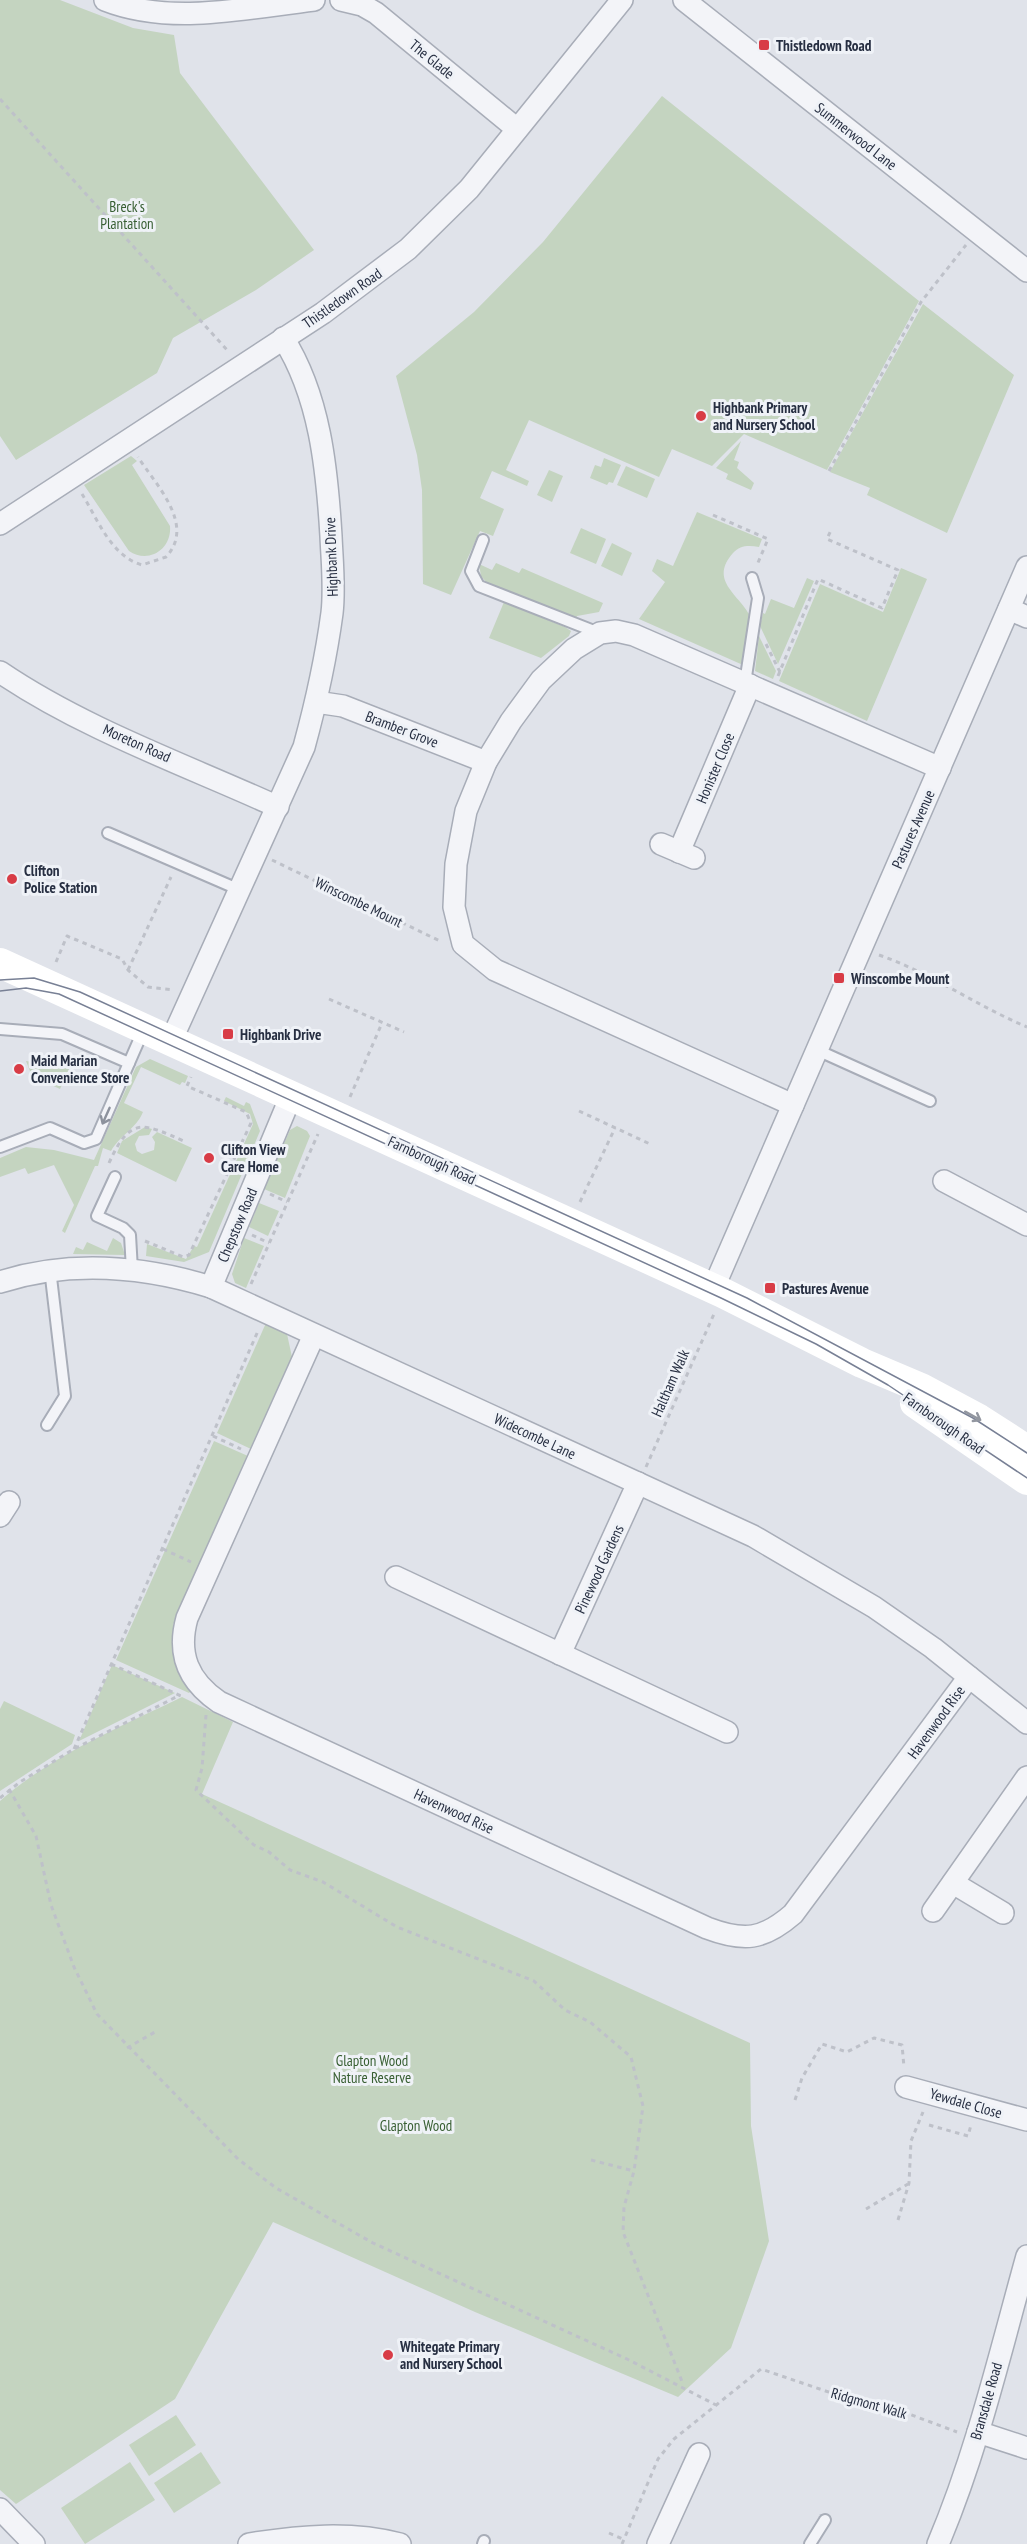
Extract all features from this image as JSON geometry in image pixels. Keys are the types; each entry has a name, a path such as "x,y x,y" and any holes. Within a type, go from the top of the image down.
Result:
{"street":[{"path":"105,0 130,10 164,14 314,0"},
{"name":"The Glade","path":"341,0 362,5 376,13 517,129"},
{"name":"Thistledown Road","path":"0,524 368,282 408,249 469,189 622,0"},
{"name":"Summerwood Lane","path":"684,0 1027,271"},
{"name":"Highbank Drive","path":"171,1041 304,747 316,702 332,612 333,566 327,478 318,429 300,365 283,338"},
{"name":"Pastures Avenue","path":"718,1291 793,1105 940,768 1018,613 1027,567"},
{"path":"793,1105 495,970 463,944 454,907 456,864 466,811 486,762 541,680 579,645 600,633 616,632 634,635 940,768"},
{"name":"Moreton Road","path":"0,672 37,697 278,807"},
{"name":"Honister Close","path":"678,851 748,684"},
{"name":"Bramber Grove","path":"316,702 343,706 486,762"},
{"name":"Farnborough Road","path":"0,963 291,1096 338,1105 862,1363 921,1388 979,1419 1027,1450"},
{"name":"Chepstow Road","path":"211,1287 291,1096"},
{"path":"944,1181 1027,1225"},
{"name":"Widecombe Lane","path":"0,1282 50,1269 91,1267 174,1276 211,1287 753,1536 874,1607 933,1647 1027,1723"},
{"name":"Havenwood Rise","path":"315,1335 187,1618 182,1650 195,1682 206,1700 219,1702 707,1928 740,1938 759,1936 776,1929 793,1914 969,1677"},
{"name":"Farnborough Road","path":"862,1363 910,1400 1027,1480"},
{"name":"Pinewood Gardens","path":"560,1654 639,1483"},
{"path":"396,1577 727,1732"},
{"path":"933,1911 1027,1777"},
{"path":"953,1883 1003,1913"},
{"name":"Yewdale Close","path":"906,2087 1027,2120"},
{"name":"Bransdale Road","path":"938,2544 954,2507 977,2436 1027,2256"},
{"path":"977,2436 1027,2448"},
{"path":"658,2544 699,2467"},
{"path":"0,2509 34,2544"},
{"path":"249,2544 329,2535 379,2538 400,2544"}],"lane":[{"path":"483,540 471,571 479,586 600,633"},
{"path":"748,684 758,598 752,578"},
{"path":"108,833 240,890"},
{"path":"0,1147 50,1128 84,1143 96,1139 144,1028"},
{"path":"0,1029 68,1036 129,1063"},
{"path":"817,1050 930,1101"},
{"path":"114,1178 97,1216 127,1231 131,1241 132,1270"},
{"path":"47,1425 65,1396 50,1269"},
{"path":"810,2544 825,2520"}],"path":[{"path":"0,99 242,366"},
{"path":"829,471 921,302 976,231"},
{"path":"71,477 120,554 142,565 166,557 177,538 177,519 127,441"},
{"path":"153,490 157,487"},
{"path":"713,515 768,539 752,578"},
{"path":"770,694 818,579 882,608 898,570 827,539 831,530"},
{"name":"Winscombe Mount","path":"257,853 449,945 463,944"},
{"path":"128,970 172,875"},
{"path":"55,963 67,936 122,959 128,970 148,987 194,991"},
{"path":"861,949 900,962 991,1012 1027,1027"},
{"path":"329,999 404,1032"},
{"path":"243,1302 338,1105 382,1023"},
{"path":"131,1241 150,1242 183,1257 189,1255 250,1128 251,1120 246,1112 187,1086 193,1073"},
{"path":"579,1111 650,1144"},
{"path":"106,1168 119,1141 140,1126 150,1126 186,1143"},
{"path":"580,1204 615,1128"},
{"name":"Haltham Walk","path":"639,1483 718,1291"},
{"path":"74,1749 266,1313"},
{"path":"213,1436 260,1457"},
{"path":"163,1549 209,1570"},
{"path":"111,1664 180,1695 206,1700 202,1767 196,1790 254,1845 269,1852 290,1870 323,1882 397,1927 534,1981 565,2010 590,2022 630,2057 643,2106 634,2171 624,2207 623,2232 684,2386"},
{"path":"0,1798 9,1789 74,1749 180,1695"},
{"path":"9,1789 36,1836 51,1905 74,1966 97,2014 127,2048 238,2159 276,2188 373,2243 684,2386 716,2405"},
{"path":"127,2048 155,2032"},
{"path":"795,2100 802,2078 822,2044 847,2052 874,2038 902,2045 906,2087"},
{"path":"898,2220 909,2183 910,2141 920,2123 929,2093"},
{"path":"929,2125 968,2136 973,2118"},
{"path":"591,2160 634,2171"},
{"path":"866,2209 909,2183"},
{"name":"Ridgmont Walk","path":"761,2369 858,2402 901,2411 977,2436"},
{"path":"609,2534 625,2541"}],"green space":[{"name":"Breck's Plantation","path":"0,0 60,0 133,28 174,35 180,73 314,250 256,290 173,338 157,373 16,460 0,436"},
{"path":"662,96 919,301 827,470 744,434 712,466 672,449 659,477 529,420 506,470 529,481 527,486 492,471 480,498 504,509 493,536 480,531 451,595 423,584 422,490 417,455 396,376 474,312 543,242"},
{"path":"923,304 1014,375 947,533 867,495 870,488 830,472"},
{"path":"741,441 734,460 739,462 737,468 754,483 751,490 726,479 728,474 716,468"},
{"path":"131,456 137,461 132,465 170,526 167,542 163,548 151,555 136,555 129,551 84,485"},
{"path":"604,458 621,465 613,483 609,482 607,485 590,478 595,465 601,467"},
{"path":"626,466 655,479 647,498 617,485"},
{"path":"549,470 563,476 552,502 537,495"},
{"path":"697,512 762,539 759,547 745,546 736,550 726,563 724,571 728,586 749,614 743,665 639,619 665,582 652,571 657,559 673,566"},
{"path":"581,528 606,539 596,564 570,553"},
{"path":"612,543 632,553 622,576 601,566"},
{"path":"496,563 519,573 522,568 603,603 599,612 577,616 575,620 487,583 481,576 479,564 492,570"},
{"path":"901,568 927,579 867,721 779,681 820,584 883,612"},
{"path":"807,578 814,581 778,664 760,626 763,613 765,614 771,599 794,608"},
{"path":"504,602 565,627 571,631 569,636 541,658 489,638"},
{"path":"759,636 776,671 773,679 755,671"},
{"path":"150,1059 188,1076 185,1083 182,1082 180,1085 141,1067 124,1103 143,1112 111,1151 103,1148 98,1166 95,1166 65,1233 62,1231 74,1205 54,1165 28,1174 25,1168 0,1177 0,1158 26,1147 54,1150 94,1160 136,1067"},
{"path":"26,1061 70,1067 60,1089 32,1076"},
{"path":"226,1097 244,1106 246,1102 250,1104 260,1131 209,1252 184,1262 146,1256 147,1244 186,1259 194,1246 197,1247 253,1124 250,1114 224,1101"},
{"path":"297,1126 307,1131 310,1136 285,1198 264,1189 290,1130"},
{"path":"145,1127 152,1129 149,1135 139,1136 135,1144 137,1151 142,1154 154,1150 155,1142 152,1137 157,1132 192,1148 176,1182 117,1153 122,1141"},
{"path":"259,1203 279,1211 268,1236 249,1227"},
{"path":"113,1238 121,1243 125,1255 73,1254 76,1247 83,1250 87,1242 107,1251"},
{"path":"244,1238 264,1246 246,1288 235,1283 232,1274"},
{"path":"266,1323 287,1334 292,1357 251,1449 217,1433"},
{"path":"214,1441 248,1456 173,1625 176,1660 191,1691 189,1693 116,1660"},
{"path":"112,1665 175,1693 79,1741"},
{"name":"Glapton Wood","path":"182,1697 233,1722 202,1794 750,2043 751,2126 769,2241 731,2348 678,2397 475,2312 273,2222 175,2399 16,2504 0,2490 0,1801 64,1756"},
{"path":"4,1701 75,1735 72,1744 0,1791 0,1709"},
{"path":"176,2415 196,2445 149,2476 129,2445"},
{"path":"201,2452 221,2483 174,2513 154,2483"},
{"path":"130,2462 155,2500 85,2544 61,2508"}],"tram line":[{"path":"0,980 34,978 80,992 747,1298 973,1418 1027,1453"},
{"path":"0,991 26,988 59,994 721,1298 816,1344 888,1385 1027,1478"}],"place":[{"name":"Thistledown Road","path":"764,45"},
{"name":"Highbank Primary and Nursery School","path":"701,416"},
{"name":"Clifton Police Station","path":"12,879"},
{"name":"Winscombe Mount","path":"839,978"},
{"name":"Highbank Drive","path":"228,1034"},
{"name":"Maid Marian Convenience Store","path":"19,1069"},
{"name":"Clifton View Care Home","path":"209,1158"},
{"name":"Pastures Avenue","path":"770,1288"},
{"name":"Whitegate Primary and Nursery School","path":"388,2355"}],"park label":[{"name":"Glapton Wood Nature Reserve","path":"372,2068"}]}
